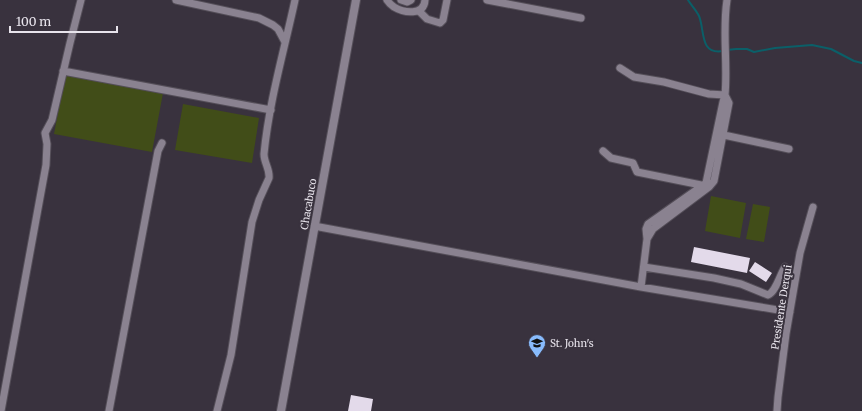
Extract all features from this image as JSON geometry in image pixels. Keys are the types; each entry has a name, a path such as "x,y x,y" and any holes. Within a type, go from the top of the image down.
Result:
{"street":[{"path":"1,411 46,165 47,144 45,133 52,120 81,0"},
{"path":"176,0 188,1 259,18 273,25 286,42"},
{"path":"217,411 231,355 252,222 259,200 269,178 264,160 271,110 295,0"},
{"name":"Chacabuco","path":"281,411 356,0"},
{"path":"387,0 395,8 413,12 419,11 425,3 425,0"},
{"path":"401,0 407,2 410,0"},
{"path":"419,11 427,19 440,23 444,20 447,0"},
{"path":"487,0 581,18"},
{"path":"641,287 647,239 646,229 648,224 706,186 729,103 725,95 726,64 724,18 727,0"},
{"path":"620,68 634,77 664,82 709,94 725,95"},
{"path":"64,71 271,110"},
{"path":"720,135 789,149"},
{"path":"109,411 158,151 162,143"},
{"path":"604,151 611,158 633,163 637,172 706,186"},
{"name":"Presidente Derqui","path":"777,411 790,312 800,253 813,207"},
{"path":"314,226 641,287 790,312"},
{"path":"644,267 741,284 768,295 773,291 785,267"}],"green space":[{"path":"65,75 163,93 152,152 54,134"},
{"path":"183,104 259,118 252,163 175,150"},
{"path":"711,196 746,203 740,238 705,231"},
{"path":"753,204 770,207 764,242 746,239"}],"building":[{"path":"694,247 750,258 747,273 691,262"},
{"path":"755,262 772,273 766,282 749,271"},
{"path":"351,395 373,399 371,411 348,411"}],"waterway":[{"path":"688,0 699,16 706,45 715,51 723,51"},
{"path":"727,50 747,49 754,52 775,48 812,45 831,49 854,61 862,63"}],"place":[{"name":"St. John's","path":"537,358"}]}
